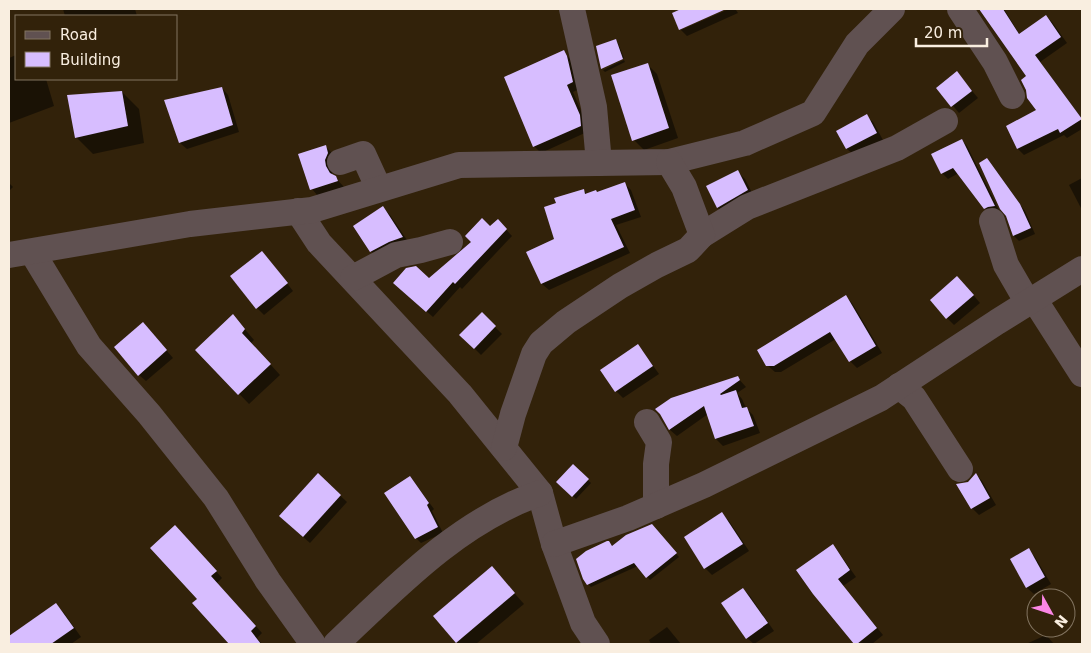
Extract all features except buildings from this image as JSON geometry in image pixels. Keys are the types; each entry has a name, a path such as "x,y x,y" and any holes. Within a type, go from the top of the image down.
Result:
{"street":[{"path":"572,9 594,107 599,163"},
{"path":"313,644 268,580 216,498 149,414 89,346 20,253 190,224 312,210 458,165 669,162 745,143 813,113 857,44 892,9"},
{"path":"960,9 995,62 1012,96"},
{"path":"504,448 513,414 534,354 541,343 566,322 620,286 688,250 702,235 747,207 897,148 945,121"},
{"path":"340,162 362,154 379,189"},
{"path":"669,162 684,187 702,235"},
{"path":"298,211 319,243 460,394 540,493 554,544 583,623 596,644"},
{"path":"992,221 1006,265 1082,374"},
{"path":"353,278 396,255 450,242"},
{"path":"554,544 628,518 704,485 881,398 1082,269"},
{"path":"900,386 914,398 960,469"},
{"path":"647,422 659,442 656,464 656,506"},
{"path":"336,644 433,555 478,522 516,501 540,493"}]}
